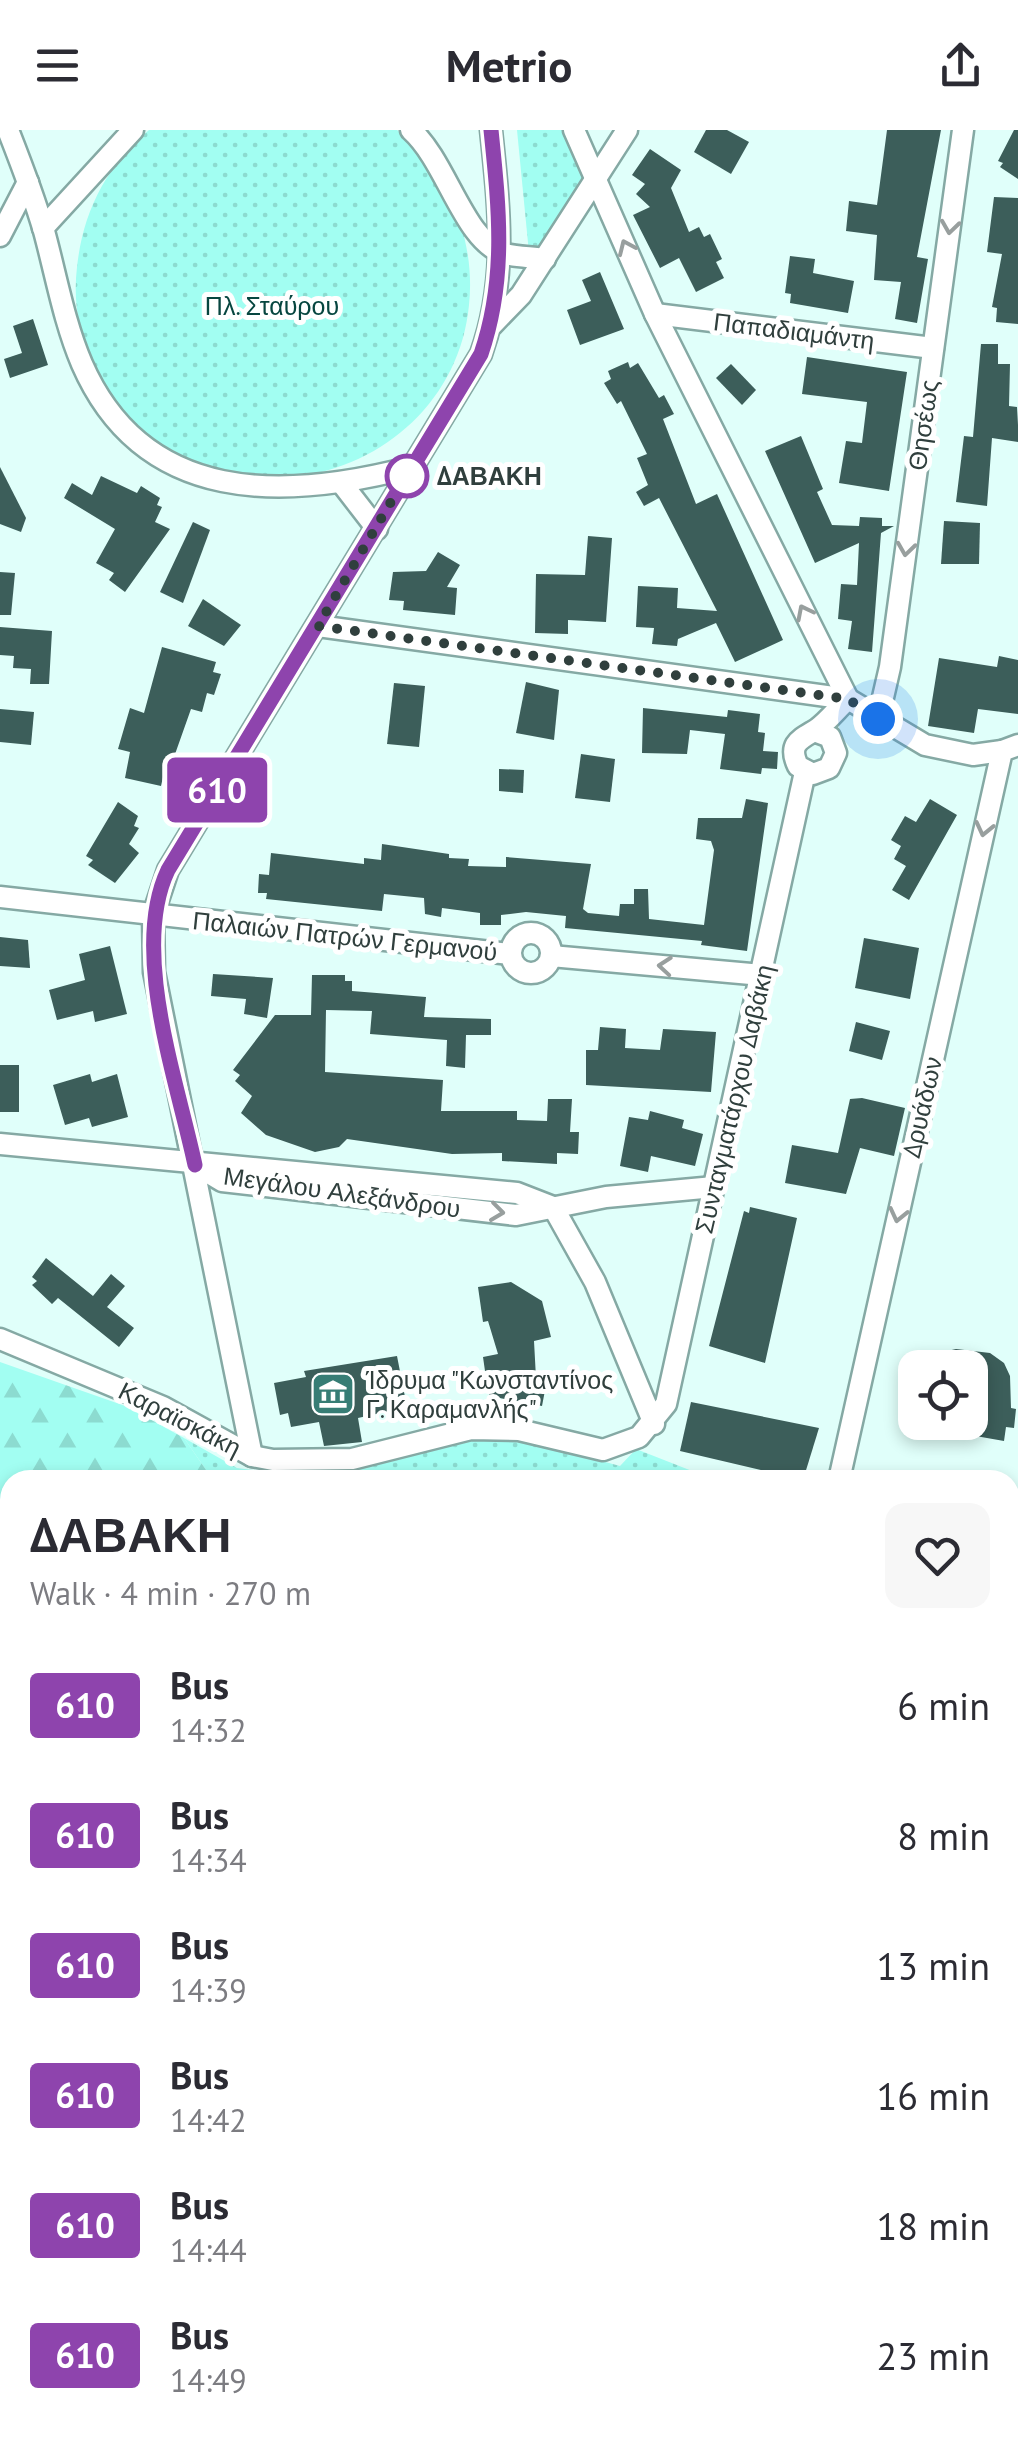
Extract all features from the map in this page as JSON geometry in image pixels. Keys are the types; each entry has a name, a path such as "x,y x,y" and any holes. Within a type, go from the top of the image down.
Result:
{"street":[{"path":"8,130 43,228 82,364 102,401 138,440 184,470 237,486 343,485 412,466"},
{"path":"43,228 133,130"},
{"path":"410,130 442,167 476,234 502,254 545,259"},
{"path":"252,1456 154,972 153,915 168,870 481,354 491,326 502,254 492,130"},
{"path":"574,130 655,314 848,699"},
{"path":"491,326 521,295 627,130"},
{"name":"Θησέως","path":"878,719 890,667 963,130"},
{"path":"0,236 28,182"},
{"name":"Παπαδιαμάντη","path":"655,314 933,348"},
{"path":"343,485 377,529"},
{"path":"318,626 848,699 878,719 950,752 1010,748"},
{"path":"814,731 830,738 834,761 822,773 805,772 798,766 794,748 805,733 814,731 848,699"},
{"name":"Δρυάδων","path":"841,1470 1010,748"},
{"name":"Συνταγματάρχου Δαβάκη","path":"654,1424 666,1404 805,772"},
{"name":"Παλαιών Πατρών Γερμανού","path":"0,897 510,954"},
{"name":"Παλαιών Πατρών Γερμανού","path":"532,932 544,938 551,956 540,972 526,973 515,966 510,954 519,936 532,932"},
{"name":"Παλαιών Πατρών Γερμανού","path":"551,956 762,975"},
{"name":"Μεγάλου Αλεξάνδρου","path":"0,1144 517,1194 553,1207 606,1197 714,1187"},
{"path":"553,1207 595,1282 654,1424"},
{"name":"Καραϊσκάκη","path":"0,1339 164,1407 252,1456 314,1463 339,1461 471,1429 519,1430 603,1450 640,1437 654,1424"}],"green space":[{"name":"Πλ. Σταύρου","path":"149,130 397,130 431,165 455,208 463,232 468,256 469,305 463,339 451,370 434,398 387,443 328,470 262,481 219,473 183,458 151,437 123,410 101,380 85,345 77,307 77,267 85,227 99,191 120,159"},
{"path":"517,130 567,130 589,177 541,254 529,253"},
{"path":"0,1362 128,1407 184,1438 206,1470 0,1470"},
{"path":"476,1436 517,1438 620,1466 636,1449 690,1470 357,1470"},
{"path":"184,1438 237,1468 253,1470 206,1470"}],"building":[{"path":"706,130 727,130 749,142 731,174 694,152"},
{"path":"887,130 941,130 917,257 928,259 917,323 895,319 901,282 874,280 877,235 846,231 849,201 877,205"},
{"path":"1014,130 1018,130 1018,179 1000,167 1003,163 998,161"},
{"path":"650,149 681,170 671,188 689,232 699,227 704,237 710,234 722,259 716,262 724,278 696,292 679,258 660,268 633,215 650,207 636,194 645,184 632,175"},
{"path":"994,197 1018,198 1018,324 996,322 997,308 992,307 1002,254 987,252"},
{"path":"790,256 815,259 813,273 854,281 848,313 790,303 791,294 785,293"},
{"path":"600,272 624,329 580,345 567,310 591,301 582,280"},
{"path":"33,319 48,365 10,378 4,359 22,353 13,326"},
{"path":"981,344 998,344 998,364 1010,364 1009,406 1017,407 1018,425 1018,442 992,438 987,506 956,502 964,436 973,437"},
{"path":"807,357 907,372 889,491 839,483 846,441 862,443 867,402 802,394"},
{"path":"628,362 630,368 638,363 659,398 664,395 674,414 663,419 696,504 717,494 783,640 735,662 716,623 678,639 677,646 652,644 654,628 636,627 638,586 678,588 677,608 717,611 659,498 644,506 636,492 648,485 637,458 647,454 621,401 617,404 604,383 611,379 608,371"},
{"path":"731,364 756,390 742,405 716,378"},
{"path":"801,436 823,489 817,492 832,525 859,526 860,517 882,518 882,526 894,526 881,533 872,652 848,649 852,621 838,619 841,584 857,585 859,543 815,563 765,451"},
{"path":"0,467 26,518 21,532 0,524"},
{"path":"101,476 137,493 141,486 160,498 157,505 162,507 155,522 170,529 125,592 109,580 114,573 96,563 115,529 64,498 72,483 92,495"},
{"path":"944,521 980,523 979,564 941,564"},
{"path":"193,522 210,530 183,603 160,592"},
{"path":"588,536 612,538 606,622 568,620 568,634 535,633 536,574 585,575"},
{"path":"438,552 460,565 447,587 457,588 455,615 403,610 404,601 389,600 393,572 426,571"},
{"path":"0,572 15,573 11,615 0,615"},
{"path":"203,599 241,625 224,646 188,626"},
{"path":"0,627 52,631 49,684 30,684 31,669 13,668 14,656 0,655"},
{"path":"162,647 216,662 213,672 221,674 214,695 207,693 202,712 191,709 174,757 168,755 161,786 125,778 130,752 118,749 130,708 144,713"},
{"path":"999,656 1018,660 1018,714 978,709 974,733 928,726 939,658 997,667"},
{"path":"526,682 559,690 554,740 516,733"},
{"path":"394,683 425,686 419,747 387,744"},
{"path":"643,708 727,717 728,710 760,714 758,732 765,733 763,751 778,752 777,769 762,768 761,774 720,769 725,734 690,730 687,754 642,753"},
{"path":"0,709 34,712 31,745 0,742"},
{"path":"581,754 615,759 610,802 575,798"},
{"path":"499,769 524,770 523,793 499,791"},
{"path":"746,799 768,803 747,951 701,945 702,941 565,928 566,916 526,912 501,915 501,925 480,925 480,913 442,908 441,917 425,914 424,898 384,894 382,911 266,899 267,893 258,893 259,874 269,875 271,853 364,864 364,858 381,860 382,844 469,859 468,866 506,867 506,857 591,864 583,909 588,913 619,916 620,904 634,904 634,889 648,889 649,919 704,925 714,850 711,841 696,839 698,818 742,818"},
{"path":"930,799 957,815 909,900 892,890 906,866 894,859 901,846 891,840 905,816 916,822"},
{"path":"118,802 138,816 134,826 139,828 129,844 139,853 115,883 88,865 93,860 86,856"},
{"path":"0,937 28,940 30,968 0,966"},
{"path":"864,938 919,948 910,999 855,988"},
{"path":"110,946 127,1014 95,1022 93,1011 57,1020 49,990 85,980 79,954"},
{"path":"213,974 273,978 267,1018 244,1014 246,999 211,996"},
{"path":"312,975 345,975 345,981 352,981 352,991 426,997 424,1017 491,1019 491,1035 466,1035 465,1068 446,1066 447,1040 370,1034 372,1011 326,1010 325,1072 443,1080 441,1111 517,1111 517,1120 547,1121 548,1099 572,1099 570,1132 579,1132 578,1154 557,1153 557,1164 502,1161 502,1153 452,1154 347,1139 339,1147 315,1152 266,1135 241,1113 252,1096 235,1081 240,1075 233,1070 275,1015 311,1015"},
{"path":"856,1022 890,1031 882,1060 849,1051"},
{"path":"600,1027 626,1029 625,1048 660,1050 663,1029 716,1032 711,1092 586,1085 586,1050 598,1050"},
{"path":"0,1065 19,1065 19,1112 0,1112"},
{"path":"90,1074 92,1082 117,1074 128,1117 92,1127 89,1118 65,1125 53,1085"},
{"path":"850,1099 905,1108 894,1156 860,1148 846,1194 785,1183 792,1145 838,1153"},
{"path":"650,1111 684,1120 682,1128 703,1134 695,1166 651,1156 648,1172 620,1166 629,1117 648,1120"},
{"path":"750,1207 797,1218 765,1363 709,1346 744,1211 749,1213"},
{"path":"46,1258 93,1296 111,1274 125,1286 107,1307 134,1328 119,1347 58,1298 52,1304 32,1285 37,1281 32,1277"},
{"path":"511,1282 542,1301 551,1337 534,1341 536,1378 547,1380 542,1406 489,1396 494,1370 485,1371 483,1357 498,1354 488,1321 483,1322 478,1287"},
{"path":"988,1353 1004,1363 1010,1376 1011,1408 1016,1409 1014,1428 1006,1427 1004,1441 988,1438"},
{"name":"Ίδρυμα \"Κωνσταντίνος Γ. Καραμανλής\"","path":"397,1356 405,1397 392,1400 394,1410 358,1418 362,1442 324,1446 319,1422 291,1427 288,1413 280,1415 274,1383 306,1377 304,1371"},
{"path":"691,1402 819,1428 806,1470 761,1470 680,1451"}],"bus line":[{"name":"610","path":"195,1165 151,958 150,939 158,893 168,870 481,354 500,285 502,254 491,130"}],"place":[{"name":"ΔΑΒΑΚΗ","path":"407,476"},
{"name":"Ίδρυμα \"Κωνσταντίνος Γ. Καραμανλής\"","path":"333,1394"}],"route":[{"path":"407,476 412,466 318,626 848,699 878,719"}]}
